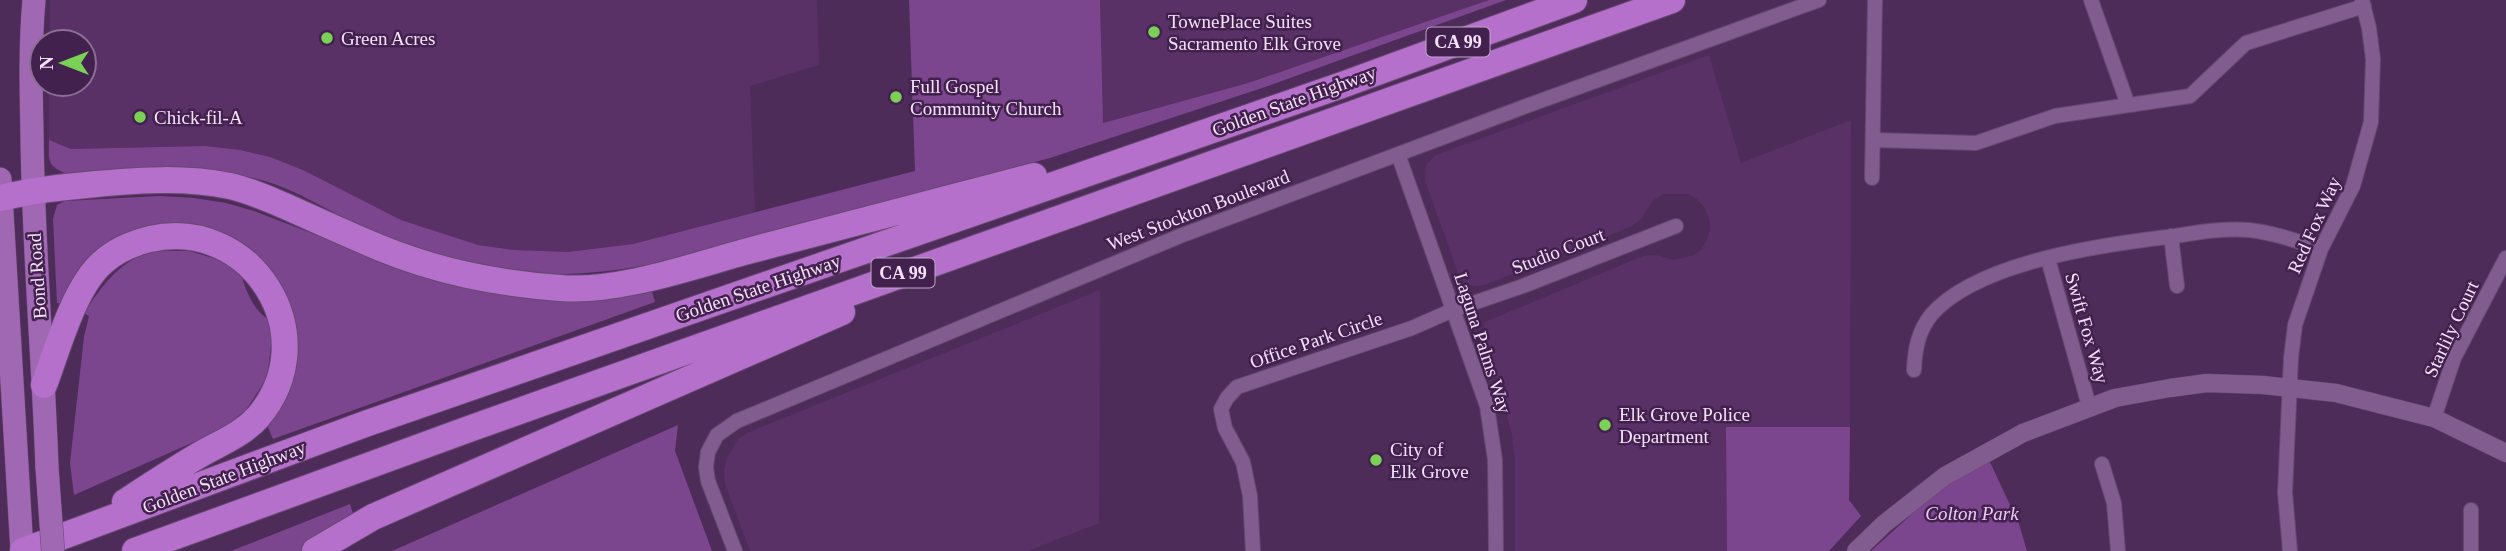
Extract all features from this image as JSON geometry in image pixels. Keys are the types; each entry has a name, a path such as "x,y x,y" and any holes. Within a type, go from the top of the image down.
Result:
{"highway":[{"name":"Golden State Highway","path":"22,551 365,424 1135,157 1574,0"},
{"name":"Golden State Highway","path":"135,551 482,424 1672,0"},
{"path":"1,188 32,190 130,181 177,180 233,186 380,248 440,268 500,283 562,288 595,287 648,277 1095,159 1135,157"},
{"path":"315,551 373,517 1057,218"},
{"path":"44,385 80,290 103,262 134,243 170,235 206,239 239,255 265,281 281,314 285,350 277,386 258,417 229,440 198,455 77,532"}],"main road":[{"name":"Bond Road","path":"34,0 30,75 32,190 53,551"},
{"path":"1,188 22,551"}],"street":[{"name":"West Stockton Boulevard","path":"735,551 708,481 706,467 712,443 728,425 1180,236 1819,0"},
{"path":"1872,178 1875,0"},
{"path":"2091,0 2129,105"},
{"path":"1874,140 1976,143 2055,116 2190,96 2246,43 2363,3"},
{"name":"Red Fox Way","path":"2290,551 2285,493 2295,325 2321,249 2353,186 2371,122 2373,59 2363,3"},
{"name":"Laguna Palms Way","path":"1398,154 1452,310 1482,387 1491,424 1496,480 1496,551"},
{"name":"Studio Court","path":"1452,310 1523,286 1676,226"},
{"path":"1914,370 1915,347 1931,316 1967,288 2008,270 2103,245 2208,231 2247,230 2288,238 2321,249"},
{"path":"2171,236 2177,286"},
{"name":"Starlily Court","path":"2434,418 2454,358 2506,258"},
{"name":"Swift Fox Way","path":"2048,259 2089,406"},
{"name":"Office Park Circle","path":"1253,551 1250,496 1243,462 1225,428 1221,409 1227,398 1237,387 1412,328 1452,310"},
{"path":"1856,551 1884,524 1945,476 2023,433 2115,398 2207,383 2290,387 2360,398 2434,418 2506,453"},
{"path":"2102,464 2114,503 2118,551"},
{"path":"2471,510 2471,551"}],"shaded area":[{"path":"50,0 817,0 819,65 750,86 755,212 633,244 567,252 514,250 478,245 401,220 303,170 270,157 205,146 71,149 49,140 49,98 98,98 98,28 50,28"},
{"path":"1100,0 1489,0 1248,83 1102,123"},
{"path":"1709,55 1741,163 1851,120 1850,427 1726,427 1727,551 1515,551 1515,459 1512,435 1499,384 1483,340 1485,322 1643,256 1656,255 1674,260 1694,255 1707,240 1709,218 1704,207 1689,194 1664,194 1652,201 1642,218 1632,226 1485,285 1472,286 1460,278 1425,181 1426,165 1436,155"},
{"path":"1100,290 1099,523 1028,551 750,551 725,484 727,458 738,439 749,432"}],"green space":[{"path":"909,0 1100,0 1103,123 1248,83 1489,0 1506,0 1265,87 1050,158 647,265 613,270 549,274 455,262 391,241 293,192 261,180 237,174 188,169 65,173 54,167 49,157 49,140 71,149 205,146 240,150 270,157 303,170 401,220 478,245 514,250 568,252 633,244 915,171"},
{"path":"159,196 226,203 254,211 397,266 650,285 655,302 273,439 267,425 286,398 293,376 295,328 280,283 266,264 249,248 221,234 158,226 65,304 57,303 53,219 57,205 65,201"},
{"path":"189,251 220,260 241,273 255,307 271,320 272,338 267,378 246,410 221,430 74,495 70,463 84,337 89,316 84,313 104,286 128,262 154,252"},
{"path":"678,425 675,451 712,551 392,551"},
{"path":"1726,427 1850,427 1849,500 1861,516 1829,551 1727,551"},
{"name":"Colton Park","path":"1988,458 2019,524 2027,551 1871,551 1943,486"},
{"path":"350,504 355,520 303,551 231,551"}],"place":[{"name":"TownePlace Suites Sacramento Elk Grove","path":"1154,32"},
{"name":"Green Acres","path":"327,38"},
{"name":"Full Gospel Community Church","path":"896,97"},
{"name":"Chick-fil-A","path":"140,117"},
{"name":"Elk Grove Police Department","path":"1605,425"},
{"name":"City of Elk Grove","path":"1376,460"}]}
